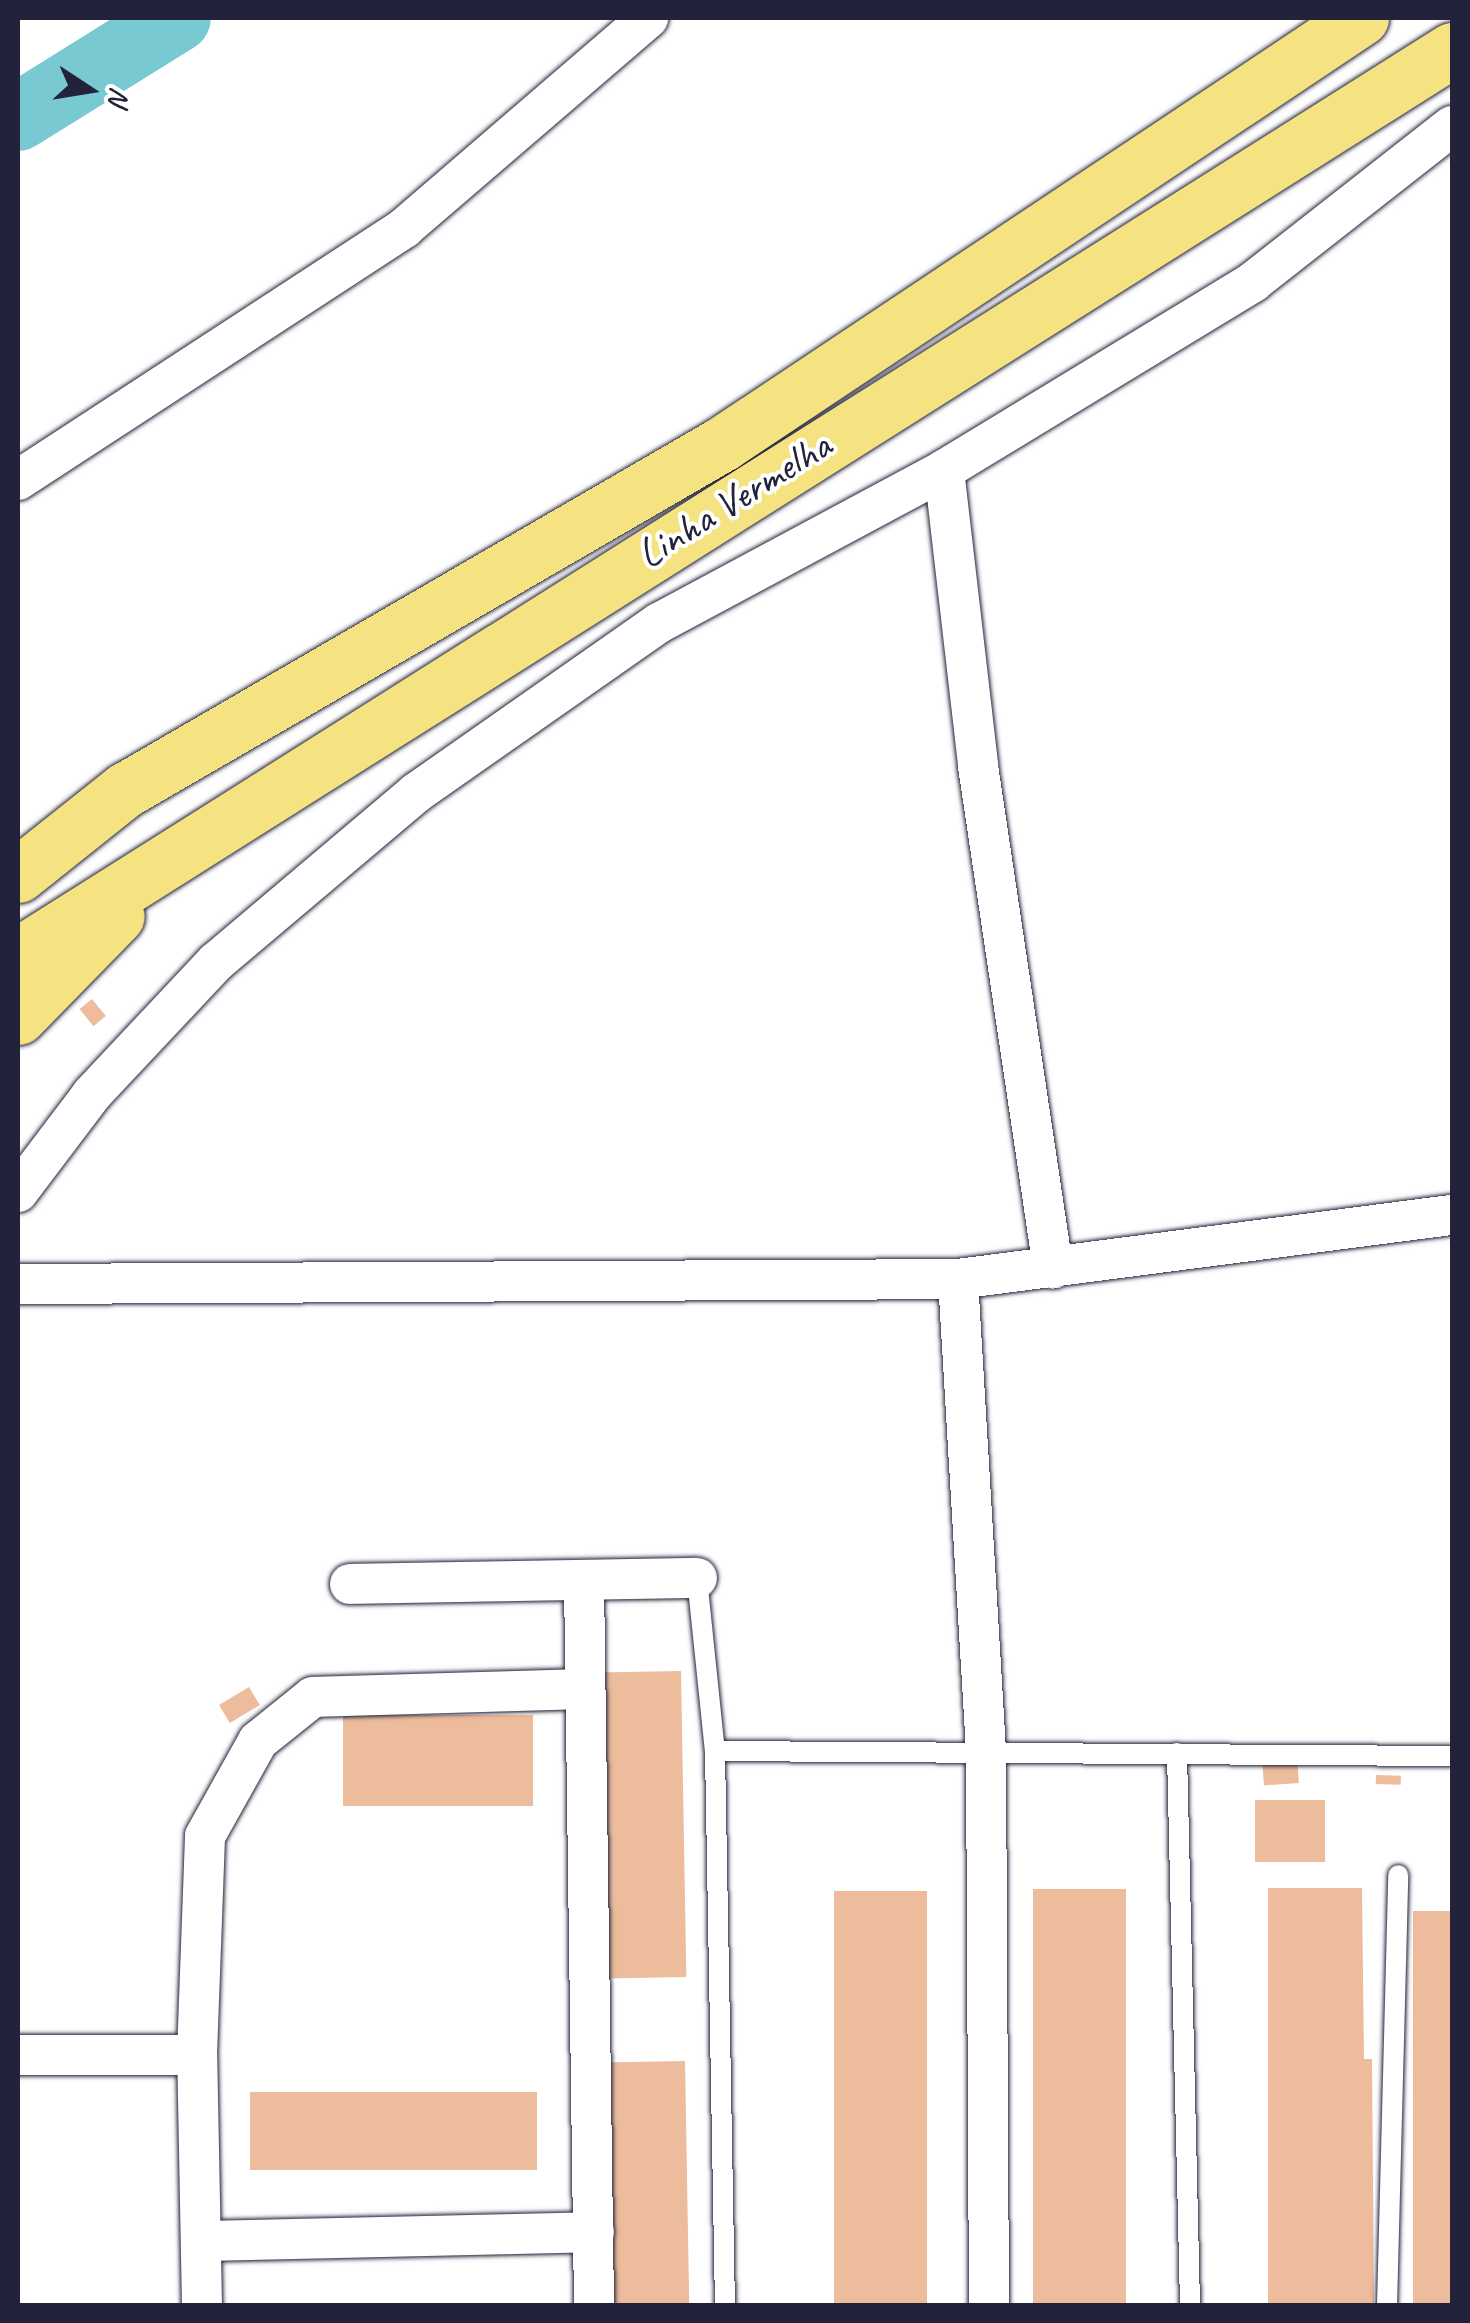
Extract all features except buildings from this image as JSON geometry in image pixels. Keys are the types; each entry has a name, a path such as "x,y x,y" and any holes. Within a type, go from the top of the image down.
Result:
{"highway":[{"name":"Linha Vermelha","path":"18,875 125,790 722,444 1362,18"},
{"name":"Linha Vermelha","path":"18,955 186,844 1452,50"},
{"path":"18,842 125,790"},
{"path":"18,1017 186,844"}],"street":[{"path":"18,480 404,228 648,18"},
{"path":"18,1192 92,1094 216,962 416,793 660,623 944,470 1254,282 1452,126"},
{"path":"944,470 978,766 1054,1268"},
{"path":"18,1284 958,1279 1452,1215"},
{"path":"958,1279 986,1756 989,2306"},
{"path":"350,1584 697,1578"},
{"path":"584,1580 582,1689 594,2306"},
{"path":"202,2306 197,2055 205,1836 258,1741 313,1697 582,1689"},
{"path":"18,2055 197,2055"},
{"path":"202,2241 594,2232"}],"lane":[{"path":"697,1578 714,1751 725,2306"},
{"path":"714,1751 986,1756 1177,1752 1452,1756"},
{"path":"1177,1752 1190,2306"},
{"path":"1387,2306 1398,1875"}],"waterway":[{"path":"18,117 177,18"}]}
